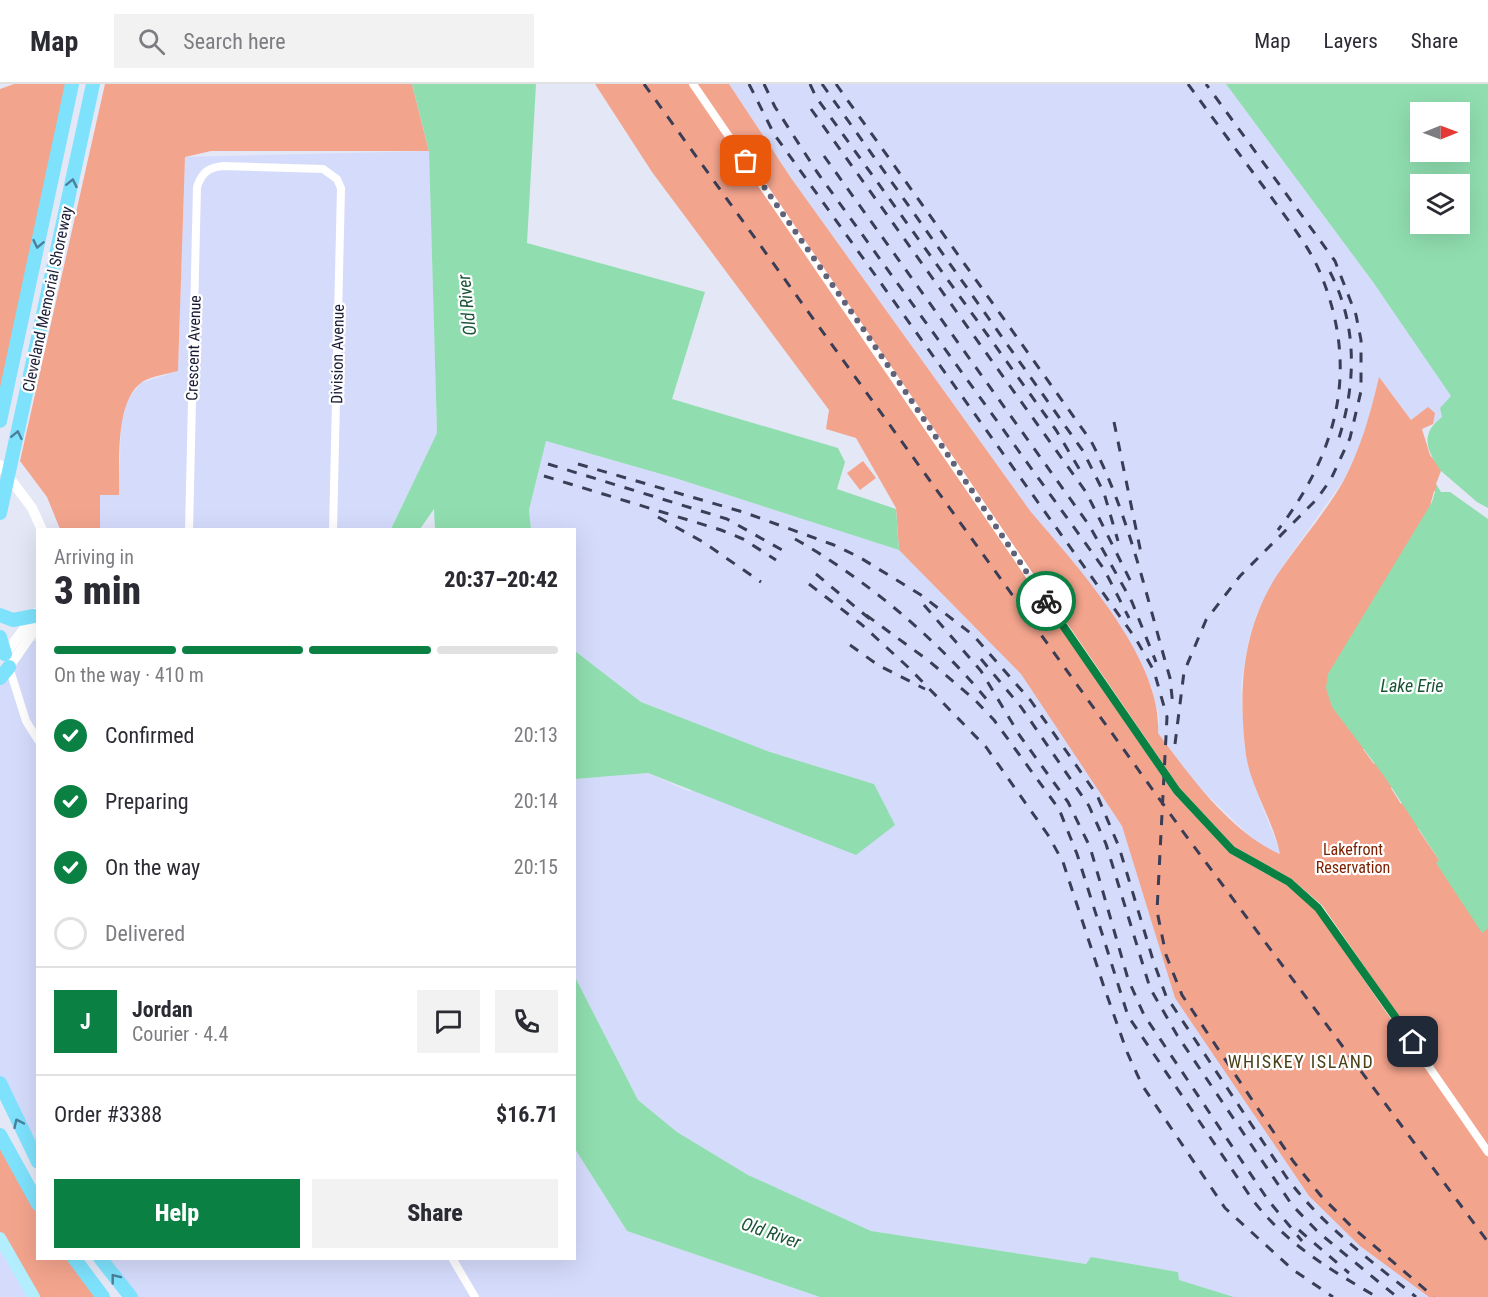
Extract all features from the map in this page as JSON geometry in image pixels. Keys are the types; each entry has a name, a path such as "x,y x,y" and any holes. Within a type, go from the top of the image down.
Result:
{"highway":[{"name":"Cleveland Memorial Shoreway","path":"0,421 72,84"},
{"name":"Cleveland Memorial Shoreway","path":"0,513 93,84"},
{"path":"0,615 13,620 36,617"},
{"path":"0,637 5,667"},
{"path":"0,1083 36,1158"},
{"path":"0,1136 36,1200"},
{"path":"75,1260 103,1297"},
{"path":"102,1260 131,1297"}],"main road":[{"path":"0,1238 34,1297"}],"street":[{"path":"693,84 866,333 1177,791 1232,850 1289,882 1331,924 1488,1152"},
{"name":"Division Avenue","path":"208,170 213,166 323,169 337,179 341,188 333,528"},
{"name":"Crescent Avenue","path":"189,528 197,187 200,177 208,170"},
{"path":"0,465 22,495 41,528"},
{"path":"36,617 5,667 26,721 36,737"},
{"path":"453,1260 475,1297"}],"shaded area":[{"path":"729,84 1226,84 1373,282 1452,396 1440,408 1442,417 1433,424 1428,408 1411,420 1379,378 1364,438 1343,481 1282,567 1257,613 1248,642 1241,686 1245,750 1255,788 1281,854 1259,845 1196,784 1158,733 1159,717 1152,688 1126,636 1074,563 1031,512 791,178"},
{"path":"429,151 437,433 391,528 100,528 100,495 119,494 121,424 128,399 141,383 178,371 185,157"},
{"path":"546,441 675,478 899,550 1021,674 1122,826 1175,998 1309,1196 1360,1246 1429,1297 1234,1297 1178,1280 1178,1272 1091,1258 1087,1264 871,1231 748,1175 677,1132 638,1100 576,979 576,779 648,773 688,791 874,784 770,752 641,702 576,652 576,528 531,528 529,510"},
{"path":"28,641 36,641 36,1160 0,1083 0,678"},
{"path":"576,1151 627,1231 820,1297 131,1297 101,1260 576,1260"},
{"path":"0,1238 34,1297 0,1297"}],"green space":[{"path":"14,84 72,84 0,421 0,89"},
{"path":"105,84 412,84 429,151 211,151 185,157 178,371 146,380 133,391 127,404 120,434 119,495 100,495 100,528 60,528 47,497 20,461"},
{"name":"Lakefront Reservation","path":"595,84 729,84 791,178 1031,512 1093,586 1114,615 1147,675 1156,705 1158,733 1198,785 1228,818 1262,845 1280,854 1251,775 1245,747 1244,675 1252,629 1271,586 1344,480 1365,430 1379,377 1411,420 1428,407 1435,413 1433,424 1422,429 1430,455 1488,528 1434,491 1430,506 1484,659 1363,749 1374,764 1488,680 1488,717 1391,788 1401,804 1488,740 1488,777 1418,829 1439,860 1488,899 1488,1297 1429,1297 1360,1246 1309,1196 1175,998 1122,826 1021,674 899,550 896,508 856,438 826,429 829,410 652,172"},
{"path":"863,461 876,478 860,490 847,473"},
{"path":"0,1135 36,1202 36,1260 75,1260 103,1297 34,1297 0,1238"}],"water":[{"name":"Old River","path":"412,84 536,84 527,243 705,292 672,399 838,448 845,462 837,489 896,509 899,550 675,478 546,441 529,510 531,528 435,528 434,509 421,528 391,528 437,433 429,151"},
{"name":"Lake Erie","path":"1226,84 1488,84 1488,928 1482,933 1436,863 1439,860 1384,776 1332,707 1326,688 1328,674 1432,502 1441,471 1429,450 1428,436 1435,423 1442,417 1440,408 1451,396 1373,282"},
{"path":"576,652 641,702 770,752 874,784 895,825 856,855 648,773 576,779"},
{"name":"Old River","path":"576,979 638,1100 677,1132 748,1175 871,1231 1086,1264 1091,1257 1178,1272 1179,1280 1234,1297 820,1297 627,1231 576,1151"}],"pier":[{"path":"1441,471 1477,502 1488,508 1488,519 1450,492 1441,492 1436,484"}],"railway":[{"path":"644,84 1181,829 1488,1242"},
{"path":"749,84 774,134 1136,639 1154,671 1167,717 1157,911 1166,955 1182,995 1293,1161 1321,1196 1351,1226 1434,1297"},
{"path":"764,84 775,107 817,172 1104,569 1129,618"},
{"path":"810,84 816,97 1056,430 1084,477"},
{"path":"822,84 1083,451 1104,493 1118,541"},
{"path":"836,84 1091,441 1127,527 1170,678 1173,706"},
{"path":"1188,84 1309,250 1332,305 1338,340 1340,373 1337,406 1329,438 1316,469 1299,500 1278,530"},
{"path":"1175,744 1184,672 1206,620 1240,576 1317,499 1331,479 1350,438 1361,391 1361,340 1356,315 1335,261 1206,84"},
{"path":"811,109 1086,492 1134,588"},
{"path":"824,156 1089,525 1132,602 1156,662"},
{"path":"1330,272 1346,315 1351,359 1348,403 1336,447"},
{"path":"1114,422 1142,558"},
{"path":"548,464 727,519 782,550"},
{"path":"578,464 743,512 834,545 859,557 921,595 973,635 1031,701 1097,795 1119,847 1166,996 1287,1178 1332,1227 1416,1297"},
{"path":"544,476 721,530 743,539 776,560"},
{"path":"658,517 703,542 761,582"},
{"path":"795,539 849,573 901,613 950,659 992,706"},
{"path":"816,574 871,620"},
{"path":"809,584 861,624 909,668 986,747 1048,835 1063,862 1127,1052 1142,1085 1225,1208 1292,1269 1333,1297"},
{"path":"924,605 981,671 1020,736 1068,802 1090,847 1128,979 1144,1015 1268,1200 1302,1241"},
{"path":"866,615 929,661 975,700 994,720 1059,809 1077,854 1128,1016 1252,1199 1293,1242 1377,1297"},
{"path":"850,645 878,665 925,689"},
{"path":"981,659 1021,707 1089,806 1106,844 1150,988 1177,1035 1292,1205 1318,1232 1397,1297"},
{"path":"1299,1230 1349,1273"}],"way so far":[{"path":"746,161 866,333 1046,601"}],"district":[{"name":"WHISKEY ISLAND","path":"1301,1062"}],"route":[{"path":"1046,601 1177,791 1232,850 1289,882 1294,889 1318,908 1413,1042"}]}
